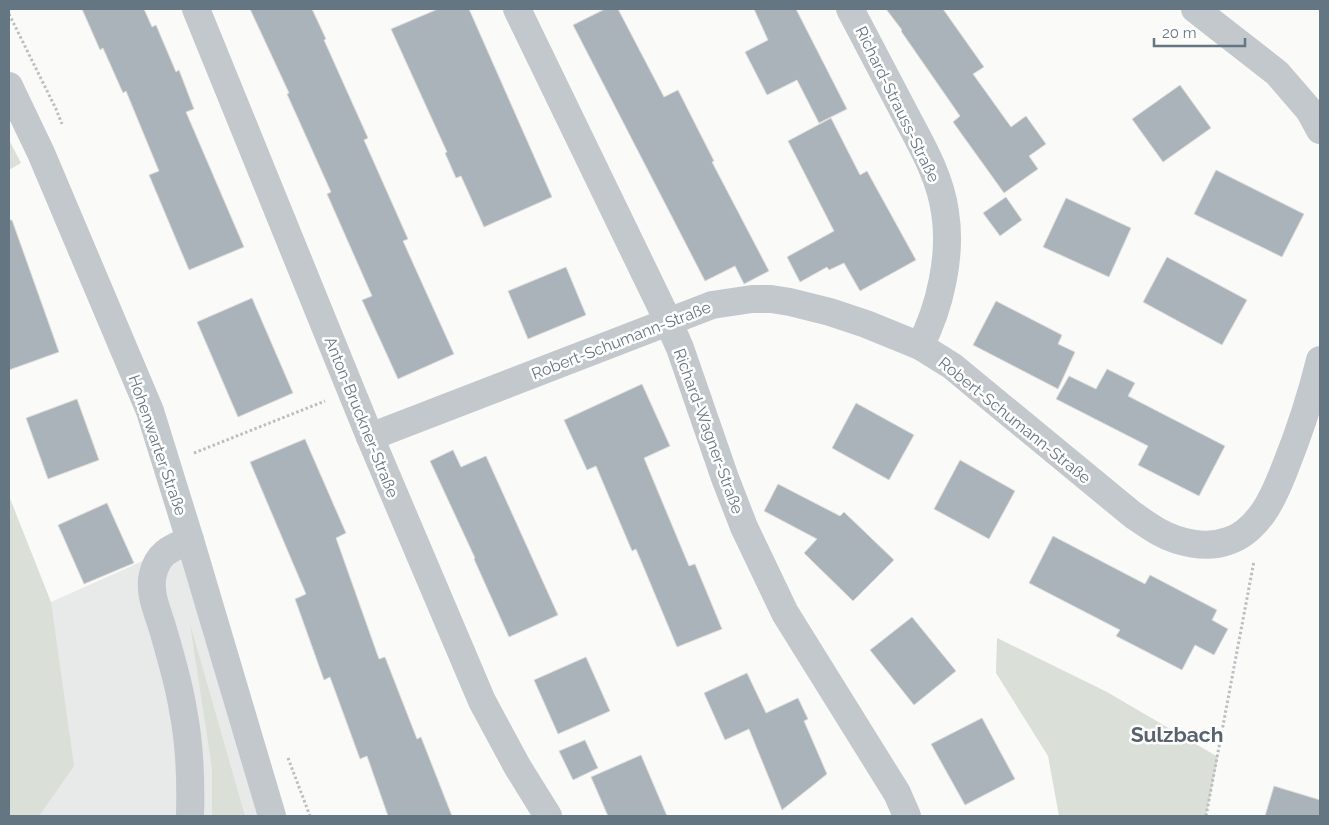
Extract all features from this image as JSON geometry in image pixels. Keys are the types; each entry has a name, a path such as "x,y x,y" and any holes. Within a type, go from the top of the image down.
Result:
{"street":[{"name":"Anton-Bruckner-Straße","path":"196,9 370,437 482,701 517,766 548,816"},
{"name":"Richard-Wagner-Straße","path":"517,9 680,348 744,527 785,613 897,793 907,816"},
{"name":"Richard-Strauss-Straße","path":"850,9 927,156 939,183 945,213 947,243 944,270 935,308 920,346"},
{"path":"1195,9 1277,73 1309,110 1320,130"},
{"name":"Hohenwarter Straße","path":"9,86 41,153 150,411 272,816"},
{"name":"Robert-Schumann-Straße","path":"370,437 712,305 745,300 771,299 830,312 920,346 952,366 1133,515 1159,532 1186,542 1208,545 1229,541 1246,531 1263,513 1277,488 1290,455 1313,388 1320,360"},
{"path":"190,540 166,550 152,574 152,591 175,672 189,747 190,816"}],"path":[{"path":"190,454 351,390"},
{"path":"1206,816 1263,513"}],"shaded area":[{"path":"9,140 21,163 9,170"},
{"path":"9,496 51,602 74,766 39,816 9,816"},
{"path":"190,540 272,816 9,816 9,654 51,602"},
{"path":"190,624 245,816 212,816 212,768"},
{"path":"997,638 1107,692 1218,757 1206,816 1059,816 1048,756 996,673"}],"building":[{"path":"82,9 144,9 152,27 156,25 176,72 179,70 194,109 186,112 244,247 189,270 149,175 159,171 126,91 123,93 103,48 100,50"},
{"path":"250,9 312,9 368,138 364,140 408,239 403,241 454,354 398,379 362,300 372,296 327,194 331,192 287,94 289,93"},
{"path":"438,9 469,9 552,197 484,227 461,176 456,178 445,153 447,152 391,29"},
{"path":"605,9 618,9 664,97 678,90 714,161 712,162 769,271 744,284 735,266 705,281 573,25"},
{"path":"754,9 796,9 847,109 819,123 797,80 767,95 745,52 768,40"},
{"path":"886,9 943,9 984,67 973,74 1011,127 1026,116 1046,144 1029,156 1038,169 1004,193 953,122 960,116"},
{"path":"1180,85 1211,128 1163,162 1132,119"},
{"path":"831,118 860,175 867,171 916,260 860,291 844,263 829,270 827,267 800,282 787,257 834,231 788,141"},
{"path":"1216,170 1304,214 1282,257 1194,214"},
{"path":"1006,197 1022,220 1000,236 983,213"},
{"path":"1066,198 1131,228 1109,277 1043,247"},
{"path":"9,220 12,220 59,352 9,370"},
{"path":"1167,257 1247,300 1222,345 1143,302"},
{"path":"566,267 586,315 528,339 508,291"},
{"path":"252,298 293,393 238,417 197,322"},
{"path":"996,301 1062,335 1058,344 1075,352 1058,389 973,345"},
{"path":"1107,369 1135,383 1128,396 1225,446 1199,496 1138,465 1148,446 1056,399 1069,376 1096,389"},
{"path":"642,384 670,446 644,458 689,566 695,564 722,629 677,647 636,549 632,551 596,466 587,470 564,420"},
{"path":"77,399 99,460 48,479 26,418"},
{"path":"856,403 914,435 889,480 832,448"},
{"path":"305,439 346,533 336,538 379,659 385,657 417,739 421,737 452,816 388,816 367,756 360,759 330,677 324,680 295,599 306,594 250,462"},
{"path":"453,450 461,467 486,456 558,615 509,637 430,461"},
{"path":"960,460 1015,491 989,539 934,509"},
{"path":"778,484 840,516 844,512 894,560 853,601 804,553 817,539 764,511"},
{"path":"107,503 134,563 84,584 58,525"},
{"path":"1053,536 1145,584 1150,575 1217,610 1212,620 1228,629 1214,655 1195,645 1182,670 1116,636 1120,630 1029,583"},
{"path":"912,617 956,671 914,705 870,650"},
{"path":"586,657 610,711 558,734 534,680"},
{"path":"747,673 766,713 798,698 808,719 804,721 827,774 782,810 749,729 725,740 704,693"},
{"path":"982,718 1015,779 965,805 931,744"},
{"path":"585,740 598,768 573,780 559,751"},
{"path":"641,755 667,816 608,816 591,777"},
{"path":"1274,786 1320,800 1320,816 1265,816"}],"district":[{"name":"Sulzbach","path":"1177,735"}]}
